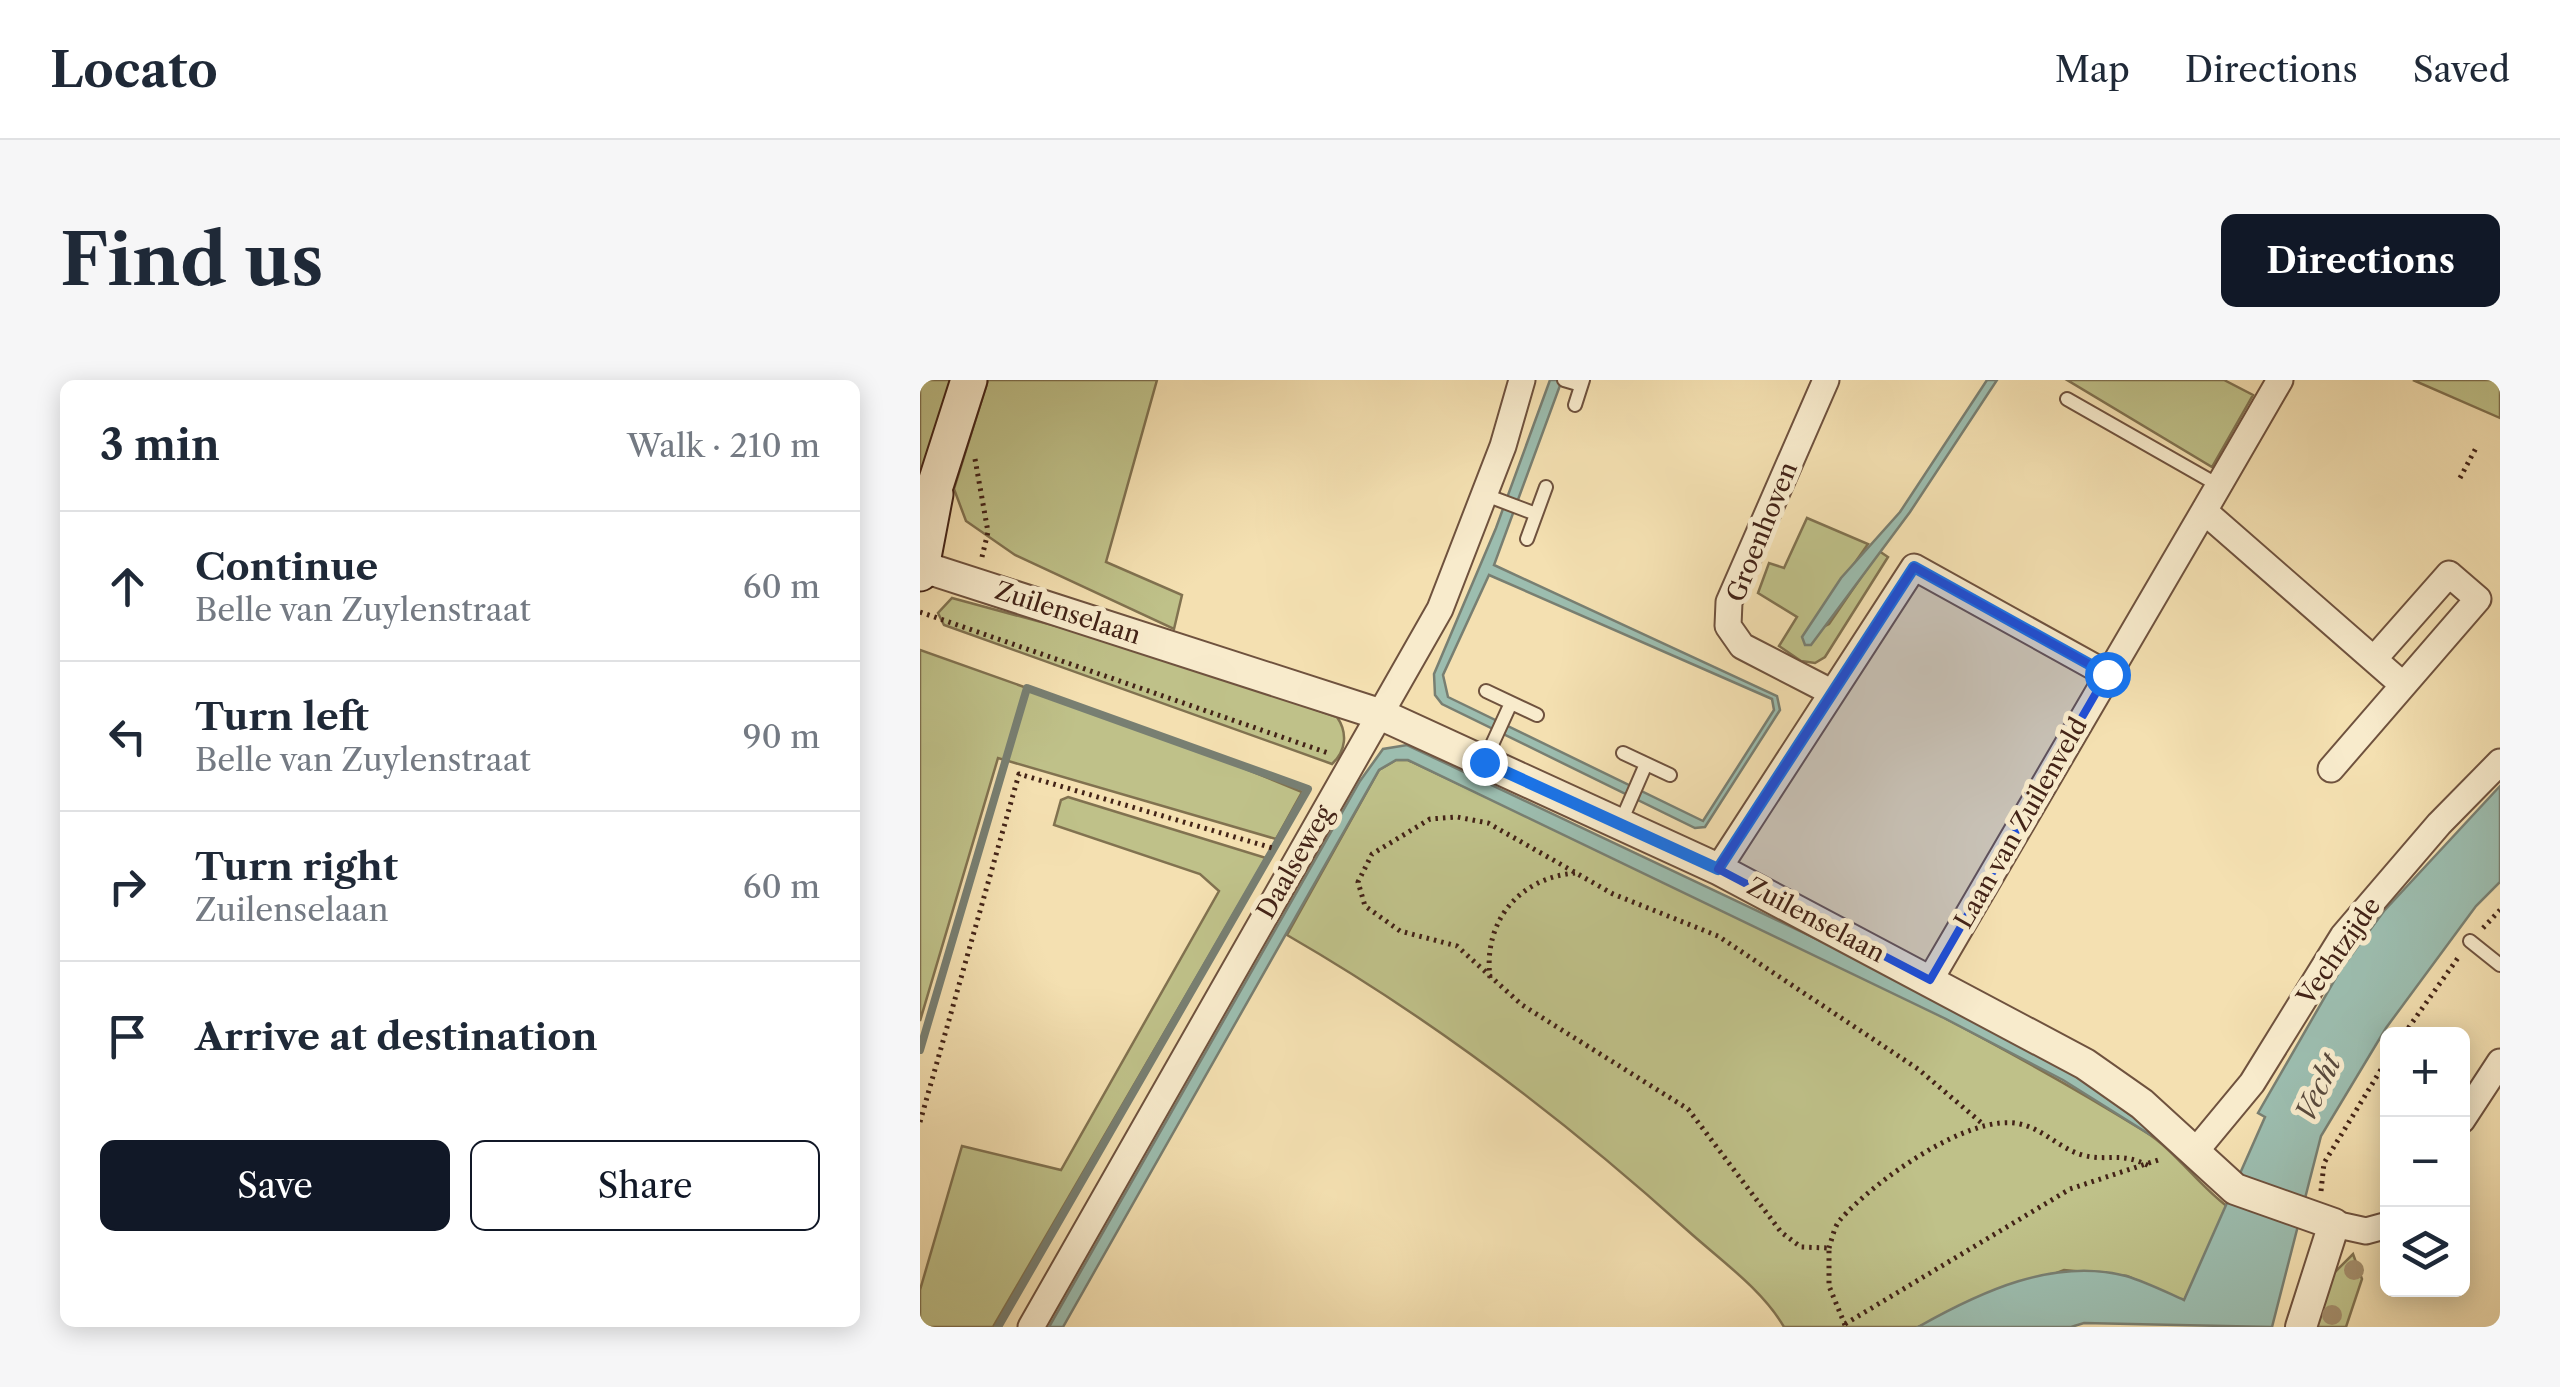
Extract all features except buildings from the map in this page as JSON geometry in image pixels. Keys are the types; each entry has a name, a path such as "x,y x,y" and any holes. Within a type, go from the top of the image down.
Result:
{"main road":[{"path":"920,517 936,483 969,380"},
{"path":"921,568 936,483"}],"street":[{"name":"Daalseweg","path":"1031,1327 1440,608 1491,497 1522,380"},
{"name":"Groenhoven","path":"1826,380 1729,602 1728,626 1742,646 1830,692"},
{"name":"Laan van Zuilenveld","path":"1930,980 2280,380"},
{"path":"2204,511 2403,685"},
{"path":"1718,869 1914,567 2107,674"},
{"name":"Zuilenselaan","path":"921,568 1490,749 1625,812 1718,869 2086,1064 2142,1104 2235,1189 2317,1219"},
{"path":"2331,769 2478,600 2450,574 2374,659"},
{"name":"Vechtzijde","path":"2194,1153 2252,1083 2344,936 2438,824 2500,762"},
{"path":"2464,1117 2500,1062"},
{"path":"2302,1327 2317,1219 2366,1231 2380,1227"}],"lane":[{"path":"1564,380 1582,383 1575,406"},
{"path":"2067,399 2218,485"},
{"path":"1527,540 1546,487"},
{"path":"1491,497 1536,514"},
{"path":"1486,691 1537,715"},
{"path":"1490,749 1512,703"},
{"path":"1622,753 1670,774"},
{"path":"1625,812 1646,764"},
{"path":"2470,942 2500,965"}],"path":[{"path":"2460,478 2477,446"},
{"path":"964,627 988,532 974,453"},
{"path":"920,612 1353,762"},
{"path":"920,1122 1020,774 1298,857"},
{"path":"1830,1248 1801,1247 1781,1232 1688,1109 1522,1006 1457,946 1400,931 1365,906 1358,882 1364,863 1418,824 1457,816 1488,823 1581,876 1718,936 1918,1068 1984,1126"},
{"path":"1490,980 1496,921 1508,904 1538,883 1566,874 1581,876"},
{"path":"2409,1027 2470,942 2500,910"},
{"path":"2317,1219 2324,1164 2380,1071"},
{"path":"2148,1166 2118,1154 2085,1156 2019,1123 1984,1126 1946,1142 1871,1191 1838,1222 1830,1248 1829,1286 1844,1326 2070,1189 2194,1153"}],"highlighted area":[{"path":"1914,567 2107,674 1930,980 1718,869"}],"green space":[{"path":"921,380 957,380 920,475 920,384"},
{"path":"988,380 1157,380 1106,562 1182,595 1174,629 1015,555 966,521 954,489"},
{"path":"2067,380 2224,380 2253,395 2212,467"},
{"path":"2413,380 2500,380 2500,418"},
{"path":"1807,518 1868,544 1803,637 1829,624 1879,551 1888,557 1825,657 1815,663 1801,661 1779,646 1797,617 1758,593 1769,563 1784,568"},
{"path":"952,598 1148,651 1337,717 1343,729 1343,748 1332,764 944,625 938,613"},
{"path":"920,650 1182,743 1302,792 1276,839 998,758 920,1021"},
{"path":"1396,760 1408,760 1874,981 2144,1131 2228,1207 2184,1301 2127,1276 2064,1270 1918,1327 1784,1327 1739,1275 1544,1109 1393,1000 1287,935 1379,770"},
{"path":"1068,797 1266,858 993,1327 920,1327 920,1290 962,1146 1061,1170 1219,891 1200,874 1054,825 1061,800"},
{"path":"2353,1254 2362,1279 2346,1327 2313,1327 2331,1276"}],"water":[{"path":"1550,380 1562,380 1494,565 1777,696 1780,710 1705,827 1695,828 1442,704 1435,695 1434,674 1496,528","holes":["1489,575 1772,699 1774,710 1703,821 1448,697 1443,675"]},
{"path":"1987,380 1997,380 1910,512 1811,645 1805,645 1802,637 1841,578 1900,512"},
{"path":"1407,745 1939,997 2075,1073 2148,1128 2149,1134 2063,1080 1942,1017 1408,760 1396,760 1379,770 1063,1327 1049,1327 1360,781 1383,749"},
{"name":"Vecht","path":"2500,786 2500,882 2476,906 2387,1027 2380,1027 2380,1038 2321,1136 2272,1327 2084,1323 2071,1327 1918,1327 1992,1290 2072,1271 2126,1276 2184,1300 2265,1117 2258,1113 2341,969 2384,911"}],"waterway":[{"path":"920,1050 1027,688 1308,789 998,1327"}],"route":[{"path":"1484,762 1718,869 1914,567 2107,674"}]}
